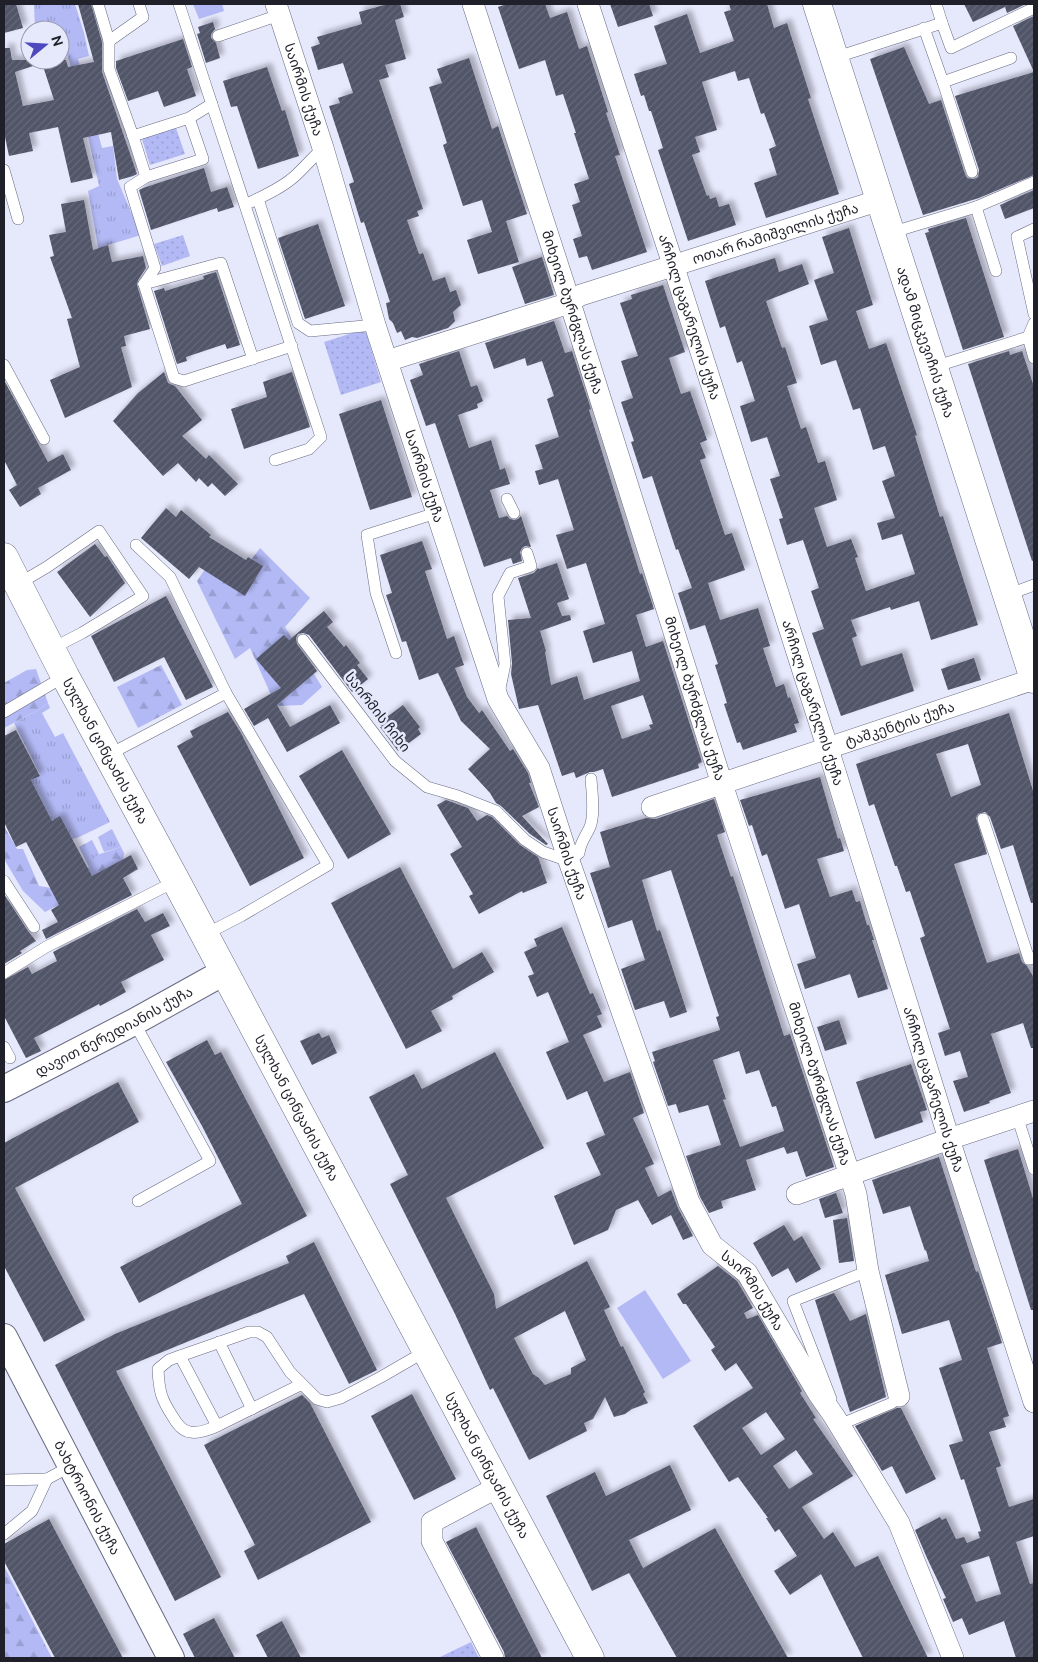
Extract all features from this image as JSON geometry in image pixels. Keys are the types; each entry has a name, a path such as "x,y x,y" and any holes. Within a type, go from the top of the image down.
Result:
{"main road":[{"name":"ადამ მიცკევიჩის ქუჩა","path":"817,4 1034,679"},
{"name":"სულხან ცინცაძის ქუჩა","path":"4,557 65,676 426,1351 587,1657"}],"street":[{"name":"მიხეილ ბურძგლას ქუჩა","path":"473,4 722,784 856,1194 868,1271 896,1400"},
{"name":"არჩილ ცაგარელის ქუჩა","path":"588,4 828,748 949,1139 1034,1402"},
{"name":"საირმის ქუჩა","path":"277,9 323,148 375,325 498,699 539,768 569,861 689,1202 712,1245 747,1273 818,1393 899,1523 953,1658"},
{"name":"ოთარ რამიშვილის ქუჩა","path":"387,361 560,306 581,295 880,200"},
{"name":"ტაშკენტის ქუჩა","path":"652,807 1034,679"},
{"name":"დავით წერედიანის ქუჩა","path":"4,1089 134,1022 224,972"},
{"path":"797,1194 1026,1113"},
{"name":"ბახტრიონის ქუჩა","path":"4,1337 171,1658"},
{"path":"493,1658 432,1541 432,1522 498,1487"}],"lane":[{"path":"98,4 109,40 109,69 146,177"},
{"path":"109,40 143,17 138,4"},
{"path":"179,4 322,437 309,449 275,460"},
{"path":"936,4 951,48 1034,8"},
{"path":"218,36 277,9"},
{"path":"834,58 942,22"},
{"path":"924,28 972,172"},
{"path":"943,82 1011,58"},
{"path":"133,136 189,118 212,104"},
{"path":"144,284 155,268 130,187 146,177 203,158 189,118"},
{"path":"246,205 294,177 323,148"},
{"path":"4,170 18,219"},
{"path":"890,233 976,207 1034,182"},
{"path":"258,199 298,323 310,331 375,325"},
{"path":"976,207 996,271"},
{"path":"1034,229 1017,237 1034,314"},
{"path":"144,284 221,263 253,359"},
{"path":"144,284 174,378 184,381 292,346"},
{"path":"1034,323 1031,339 1034,358"},
{"path":"934,367 1031,339"},
{"path":"4,365 44,440"},
{"path":"508,499 514,513"},
{"path":"396,653 376,593 367,535 436,513"},
{"path":"18,584 47,567 98,531 143,596 52,649"},
{"path":"136,544 170,577 226,693 328,865 241,916 204,935"},
{"path":"498,699 505,664 498,596 510,573 531,566 527,553"},
{"path":"1007,595 1034,586"},
{"name":"საირმის ჩიხი","path":"303,640 395,761 427,787 458,796 496,811 525,840 543,852 569,861"},
{"path":"4,712 65,676"},
{"path":"108,755 226,693"},
{"path":"569,861 579,853 591,825 593,799 591,779"},
{"path":"983,819 1029,959 1034,958"},
{"path":"4,881 34,927"},
{"path":"4,973 46,947 176,882"},
{"path":"134,1022 210,1161 138,1201"},
{"path":"4,1047 10,1058"},
{"path":"1026,1113 1034,1170"},
{"path":"868,1271 793,1300 831,1398 837,1421 896,1400"},
{"path":"302,1384 217,1426 191,1433 180,1427 163,1403 158,1369 170,1360 180,1356 249,1332 258,1332 266,1337 290,1372 302,1384 316,1400 327,1402 340,1398 381,1377 426,1351"},
{"path":"219,1342 252,1408"},
{"path":"180,1356 217,1426"},
{"path":"4,1480 47,1479 71,1466"},
{"path":"4,1534 32,1511 47,1479"}],"green space":[{"path":"34,4 75,4 89,56 78,59 102,148 113,146 117,179 141,235 108,245 106,291 88,191 99,186 78,91 70,64 70,20 35,20"},
{"path":"193,4 222,4 224,11 199,19"},
{"path":"176,128 185,154 150,165 142,139"},
{"path":"183,235 190,256 162,266 154,244"},
{"path":"365,329 381,382 341,395 324,342"},
{"path":"260,548 310,598 285,627 322,687 302,705 276,706 250,648 235,659 197,581 205,569 232,586"},
{"path":"161,665 182,705 138,728 117,687"},
{"path":"36,669 48,703 4,728 4,683 27,670"},
{"path":"48,703 50,708 42,713 55,737 63,733 110,822 72,839 60,817 52,821 31,780 40,775 14,723"},
{"path":"4,826 17,849 23,849 39,886 52,888 89,867 97,855 121,847 124,853 123,860 108,880 45,912 23,891 4,859"},
{"path":"112,829 121,847 104,852 98,837"},
{"path":"92,840 99,854 89,867 79,847"},
{"path":"645,1290 691,1361 663,1379 617,1308"},
{"path":"4,1566 52,1658 4,1658"},
{"path":"471,1642 479,1658 438,1658"}],"building":[{"path":"4,4 16,4 21,20 20,29 4,33"},
{"path":"78,4 91,4 102,42 102,72 137,174 119,180 111,132 83,138 93,178 71,183 58,127 29,133 33,151 9,156 4,132 4,48 10,48 12,60 20,60 21,70 15,72 23,106 54,100 44,70 70,70 70,67 94,62"},
{"path":"388,4 400,4 404,17 395,20 406,59 385,65 389,77 379,80 423,209 417,211 419,216 407,220 419,254 423,253 433,281 445,277 450,292 456,290 461,305 453,312 455,321 448,328 405,340 401,331 397,333 389,319 386,303 390,302 364,222 361,223 349,184 354,182 329,106 340,103 338,98 353,93 343,63 318,70 311,47 320,44 317,37 362,24 359,12"},
{"path":"507,4 545,4 550,18 567,12 579,49 587,46 620,155 615,156 647,252 592,270 587,256 579,258 573,239 582,236 572,205 580,202 574,184 589,179 574,133 576,133 563,94 556,96 545,60 519,69 498,7"},
{"path":"610,4 649,4 653,16 618,27"},
{"path":"729,4 767,4 774,28 787,23 811,98 808,99 839,194 766,218 754,183 777,175 769,149 776,146 764,113 761,114 749,78 738,81 735,71 702,82 717,130 695,137 700,152 692,155 707,196 709,195 710,199 716,197 719,207 729,204 736,225 688,241 658,150 663,148 651,111 649,111 644,95 641,96 634,74 667,64 654,26 687,14 700,53 734,41 724,12 731,10"},
{"path":"964,4 1026,4 1007,13 1005,7 973,22"},
{"path":"1034,16 1034,72 1013,26"},
{"path":"213,22 215,29 211,34 211,38 216,43 220,58 206,63 197,34 200,33 198,27"},
{"path":"183,39 192,67 187,69 196,96 164,107 158,91 128,101 116,68 116,61"},
{"path":"904,47 929,104 941,100 965,174 967,178 974,179 978,177 979,170 955,96 1034,72 1034,175 979,198 923,215 870,59"},
{"path":"469,58 492,129 498,126 527,214 506,221 519,262 478,274 467,240 492,232 482,200 463,206 443,145 447,143 429,87 442,83 437,69"},
{"path":"267,67 282,111 285,110 299,156 258,169 237,106 231,107 223,81"},
{"path":"204,168 211,192 227,187 234,207 218,212 217,208 151,230 139,190"},
{"path":"1034,190 1034,208 1005,219 1000,205"},
{"path":"84,200 93,250 108,245 112,262 143,256 146,268 137,285 150,329 124,336 126,346 121,347 132,387 65,418 50,380 80,367 67,319 72,318 50,257 54,256 49,235 66,232 61,204"},
{"path":"966,218 1004,337 963,350 925,233 929,232 928,229"},
{"path":"318,224 345,306 305,319 278,238"},
{"path":"849,228 873,305 856,311 869,349 886,343 917,435 915,436 940,517 943,516 978,625 931,640 919,601 891,610 890,607 851,620 857,636 852,638 861,666 902,653 914,691 841,716 812,633 824,629 811,591 819,588 803,540 787,545 779,519 783,518 770,479 780,476 767,437 751,442 740,406 755,401 742,361 737,363 725,326 720,328 705,281 775,258 779,272 802,264 809,284 766,301 782,348 785,347 797,383 787,386 801,429 806,427 818,463 825,461 837,500 814,508 827,547 851,539 858,557 855,558 866,591 915,574 902,534 882,540 877,523 895,518 882,481 895,476 885,446 873,450 860,408 853,410 836,360 821,365 809,326 828,320 814,280 834,273 822,237"},
{"path":"542,257 554,295 525,304 512,267"},
{"path":"216,272 240,345 227,349 225,344 186,357 187,361 177,364 154,291 164,288 165,291 204,279 203,276"},
{"path":"663,285 685,352 669,358 681,394 690,391 707,440 700,443 706,458 700,460 725,535 732,533 745,570 708,583 720,620 758,608 770,646 763,648 776,687 784,684 799,723 794,724 797,732 743,750 740,742 737,743 724,704 727,703 715,665 718,664 705,625 690,630 678,593 692,588 678,549 676,550 652,476 643,479 631,442 634,441 621,402 633,398 621,361 638,356 620,303 632,299 631,295"},
{"path":"554,321 565,353 572,351 640,574 642,573 654,609 636,615 646,647 663,641 702,762 698,764 699,768 612,797 603,769 576,778 574,772 562,776 538,705 519,709 511,674 512,663 508,620 531,618 518,578 534,573 538,568 557,563 569,599 557,603 562,616 570,615 571,620 540,631 546,651 551,685 577,676 584,700 640,681 632,651 593,663 583,631 605,624 586,563 567,569 556,535 574,530 558,479 539,485 535,471 543,469 535,445 559,437 547,399 554,396 542,361 527,366 525,358 494,369 485,343","holes":["643,695 653,724 649,725 651,729 622,739 611,706"]},
{"path":"459,351 471,387 477,385 483,401 477,404 478,408 458,415 469,448 491,440 500,470 505,468 510,484 490,490 499,518 507,516 514,520 521,516 531,547 525,546 522,548 520,552 522,561 513,564 511,558 484,567 435,423 426,426 410,380 423,375 419,364"},
{"path":"1009,351 1010,355 1022,351 1034,387 1034,560 1032,561 968,364"},
{"path":"164,372 168,383 175,386 202,420 182,436 206,459 209,455 238,484 225,496 212,483 208,487 199,478 196,482 178,463 163,476 113,421 138,393"},
{"path":"292,372 310,427 244,449 231,409 267,397 263,382"},
{"path":"4,380 48,462 63,454 71,470 38,488 41,494 20,507 9,490 17,485 4,460"},
{"path":"381,400 412,497 370,510 339,414"},
{"path":"166,508 176,517 181,510 211,535 209,537 246,560 248,557 263,566 245,596 199,567 189,579 141,538"},
{"path":"422,541 432,569 425,571 447,639 454,636 464,665 455,668 467,697 479,713 482,710 510,751 513,749 528,773 531,783 529,783 539,807 522,816 548,844 546,845 530,834 496,803 490,793 468,769 490,749 461,721 438,673 419,680 406,641 402,642 386,595 392,593 380,555"},
{"path":"95,544 105,557 107,556 125,583 90,617 57,572"},
{"path":"166,596 213,687 186,700 164,657 114,682 91,636"},
{"path":"324,611 333,622 327,627 344,647 346,645 360,663 357,665 368,679 352,692 309,635 298,634 296,638 297,644 317,671 277,705 290,727 330,705 340,723 287,752 268,718 254,726 244,709 281,688 256,659 284,635 289,640"},
{"path":"974,658 981,680 948,690 941,669"},
{"path":"403,705 420,727 418,729 421,734 398,751 379,723"},
{"path":"228,712 241,733 304,858 250,886 177,746 193,737 190,731"},
{"path":"1009,713 1034,794 1034,903 1031,903 1013,845 1001,849 990,817 985,812 978,814 976,818 987,854 954,864 987,963 1019,953 1022,962 1027,966 1034,978 1034,1048 1031,1048 1023,1023 991,1034 1011,1093 989,1101 990,1103 964,1112 953,1081 968,1077 960,1051 945,1056 938,1033 950,1029 920,938 925,936 910,891 906,892 897,866 895,866 874,804 869,806 856,764","holes":["968,744 981,785 951,797 936,754"]},
{"path":"16,730 40,776 31,780 52,821 60,816 92,876 131,855 138,869 123,878 132,895 46,939 42,930 58,922 51,910 59,905 26,842 16,847 4,822 4,736"},
{"path":"342,750 391,834 348,859 299,776"},
{"path":"820,777 838,839 840,838 844,851 817,859 830,897 852,890 856,902 860,901 867,925 869,925 874,940 872,940 888,989 858,998 850,974 805,989 797,964 816,958 799,904 785,909 767,854 762,856 752,825 749,826 740,800"},
{"path":"714,799 725,832 717,835 731,877 733,876 784,1036 790,1034 834,1167 806,1177 797,1151 787,1154 784,1147 746,1160 756,1190 721,1201 723,1208 709,1213 700,1197 686,1156 721,1145 708,1105 679,1113 676,1104 668,1106 653,1062 655,1061 652,1052 720,1030 716,1017 719,1016 671,870 642,880 657,931 660,930 687,1012 670,1018 664,1001 635,1010 621,969 645,960 632,920 608,928 590,873 610,867 600,832 646,818 656,819","holes":["739,1051 746,1074 759,1070 772,1107 776,1106 784,1131 740,1147 723,1100 726,1099 713,1060"]},
{"path":"446,800 468,808 477,821 487,815 492,817 520,845 538,857 547,883 523,893 522,891 479,914 469,896 473,894 450,854 462,847 437,805"},
{"path":"400,867 453,969 482,952 494,972 452,996 453,999 431,1011 442,1031 406,1049 331,903"},
{"path":"4,894 36,941 20,951 22,953 4,964"},
{"path":"137,909 145,922 163,913 170,926 151,935 164,960 121,982 126,992 34,1038 41,1051 26,1058 4,1016 4,980 28,967 32,974 57,961 53,952"},
{"path":"562,927 590,994 593,993 602,1014 597,1016 602,1027 583,1035 604,1082 630,1072 644,1113 633,1118 654,1164 645,1168 658,1197 671,1190 693,1236 683,1240 671,1215 652,1225 638,1200 616,1210 608,1230 574,1245 554,1196 601,1175 586,1143 605,1135 587,1091 567,1100 546,1052 569,1042 548,992 537,997 528,976 534,974 524,952 537,946 534,939"},
{"path":"839,1020 847,1044 825,1051 817,1027"},
{"path":"319,1033 322,1038 329,1035 337,1053 312,1065 300,1041"},
{"path":"207,1040 215,1055 221,1052 307,1216 139,1303 120,1267 242,1204 202,1126 166,1062"},
{"path":"495,1052 544,1148 446,1198 494,1294 496,1309 587,1261 610,1307 604,1310 645,1392 643,1394 648,1403 614,1417 605,1397 593,1419 584,1423 587,1431 529,1460 493,1388 490,1390 455,1314 390,1184 408,1175 369,1097 414,1074 422,1089","holes":["565,1311 586,1360 571,1368 571,1374 545,1385 533,1374 514,1338"]},
{"path":"911,1064 927,1110 920,1112 923,1122 875,1139 856,1082"},
{"path":"118,1082 139,1122 15,1188 85,1320 44,1342 4,1266 4,1143"},
{"path":"1018,1149 1034,1202 1034,1310 1031,1310 984,1160"},
{"path":"939,1157 976,1272 978,1271 1002,1343 987,1348 1009,1416 1003,1418 1006,1427 989,1432 1001,1466 996,1468 1009,1507 1034,1499 1034,1536 1016,1542 1030,1584 1034,1583 1034,1658 1016,1658 1004,1621 969,1635 962,1618 953,1622 943,1599 946,1598 915,1530 940,1517 942,1520 946,1518 956,1539 964,1537 967,1543 980,1538 978,1532 981,1531 964,1479 961,1480 949,1445 963,1441 939,1368 962,1360 949,1320 902,1334 885,1275 929,1261 910,1206 883,1214 872,1180","holes":["989,1556 1001,1594 976,1602 961,1565"]},
{"path":"836,1193 843,1213 825,1218 819,1199"},
{"path":"847,1218 854,1261 839,1263 833,1220"},
{"path":"784,1225 794,1241 802,1236 821,1269 796,1283 788,1268 772,1277 753,1243"},
{"path":"314,1242 377,1370 349,1384 304,1294 116,1371 221,1577 175,1601 55,1365 115,1334 289,1263 286,1256"},
{"path":"718,1266 737,1281 753,1308 744,1313 747,1319 758,1315 802,1391 800,1393 816,1418 813,1419 853,1476 802,1507 824,1539 833,1532 855,1567 878,1556 928,1658 863,1658 821,1574 790,1595 774,1571 797,1556 779,1529 775,1532 766,1518 768,1518 738,1477 729,1482 693,1426 753,1388 736,1363 725,1371 711,1350 715,1347 677,1294","holes":["766,1412 785,1439 761,1455 742,1428","796,1450 813,1474 789,1489 773,1466"]},
{"path":"834,1293 850,1321 866,1314 886,1397 850,1412 815,1300"},
{"path":"412,1394 456,1479 414,1500 371,1416"},
{"path":"302,1395 310,1403 371,1522 258,1580 244,1551 255,1545 204,1445"},
{"path":"901,1408 936,1479 906,1494 892,1466 882,1471 855,1426"},
{"path":"670,1465 691,1510 629,1540 643,1568 715,1528 788,1658 677,1658 629,1573 592,1591 546,1496 595,1472 606,1496"},
{"path":"49,1519 123,1658 55,1658 4,1561 4,1544"},
{"path":"476,1527 542,1658 505,1658 504,1652 446,1542"},
{"path":"214,1618 235,1658 195,1658 183,1634"},
{"path":"282,1621 301,1658 268,1658 256,1635"}]}
